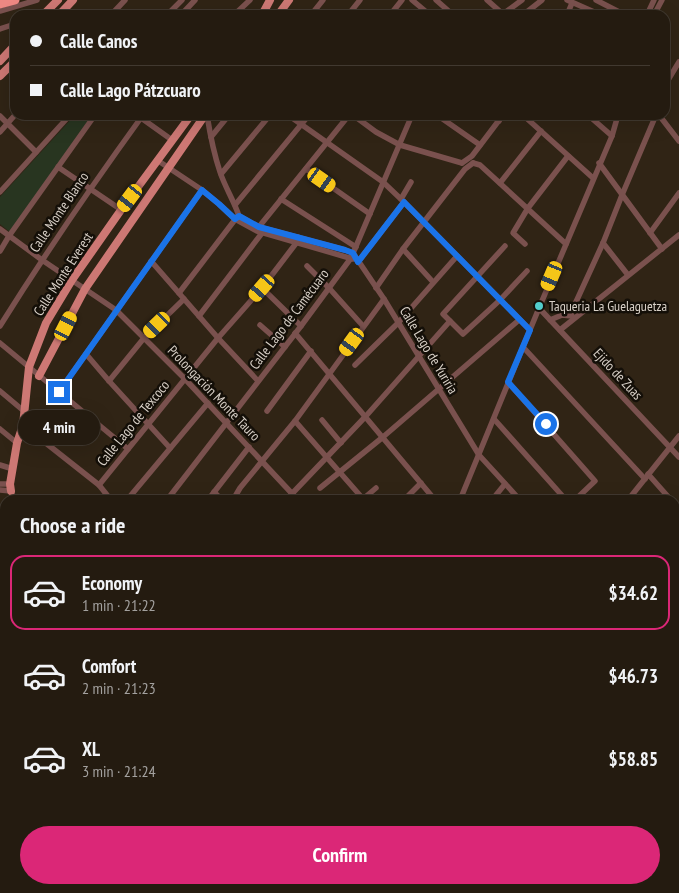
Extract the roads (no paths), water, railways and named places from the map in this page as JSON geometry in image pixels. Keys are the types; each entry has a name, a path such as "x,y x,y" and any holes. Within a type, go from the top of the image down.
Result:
{"highway":[{"path":"0,4 15,0"}],"main road":[{"path":"48,10 58,0"},
{"path":"64,10 73,0"},
{"path":"0,61 10,50"},
{"path":"0,76 10,66"},
{"name":"Calle Monte Everest","path":"11,487 17,443 25,412 29,367 46,323 72,280 120,210 187,120"},
{"name":"Calle Monte Everest","path":"39,376 85,289 203,120"}],"street":[{"path":"0,11 37,0"},
{"path":"116,10 125,0"},
{"path":"174,10 182,0"},
{"path":"185,10 194,0"},
{"path":"239,10 250,0"},
{"path":"314,10 323,0"},
{"path":"352,10 360,0"},
{"path":"394,10 402,0"},
{"path":"412,0 424,10"},
{"path":"436,0 447,10"},
{"path":"487,0 498,10"},
{"path":"509,10 522,0"},
{"path":"529,10 542,0"},
{"path":"570,1 590,10"},
{"path":"600,1 616,10"},
{"path":"670,77 679,62"},
{"path":"0,116 36,152"},
{"path":"0,132 10,120"},
{"path":"0,192 65,120"},
{"path":"0,251 91,120"},
{"name":"Calle Monte Blanco","path":"0,326 42,260 137,120"},
{"path":"145,120 172,140"},
{"path":"179,293 237,218 235,205 221,174 207,120"},
{"path":"211,137 224,120"},
{"path":"221,174 266,120"},
{"path":"295,120 383,182 530,330"},
{"path":"235,205 305,120"},
{"path":"199,316 281,198 347,120"},
{"path":"358,120 400,145 464,166"},
{"name":"Calle Lago de Camécuaro","path":"171,495 355,256 370,214 410,120"},
{"path":"444,120 480,145"},
{"path":"529,120 593,178"},
{"path":"594,120 612,136"},
{"path":"462,495 599,163 612,136 617,120"},
{"path":"570,315 603,243 655,120"},
{"path":"662,120 678,136"},
{"path":"376,288 464,166 473,160 480,145 498,121"},
{"path":"500,183 541,131"},
{"path":"525,244 513,233 528,208 568,156"},
{"path":"157,160 202,190 237,218 259,230 355,256"},
{"path":"473,160 566,244"},
{"path":"599,163 662,249"},
{"path":"58,167 116,206"},
{"path":"306,169 370,214"},
{"path":"355,256 403,201 411,182"},
{"path":"59,392 202,190"},
{"path":"650,233 679,193"},
{"path":"281,198 355,256"},
{"name":"Prolongación Monte Tauro","path":"0,229 116,310 185,379 292,493"},
{"path":"560,330 679,235"},
{"name":"Calle Lago de Texcoco","path":"99,485 218,338 262,288 298,240"},
{"path":"603,243 628,275"},
{"path":"505,246 443,314 463,334 500,300 527,271"},
{"path":"403,249 433,282"},
{"name":"Calle Lago de Yuriria","path":"355,256 384,299 479,455 515,495"},
{"path":"355,365 398,322 457,256"},
{"path":"151,261 258,381"},
{"path":"307,266 364,326"},
{"path":"262,288 301,326"},
{"path":"109,381 144,338 184,299"},
{"path":"236,495 295,421 384,299"},
{"name":"Ejido de Zuas","path":"539,308 679,457"},
{"path":"550,320 562,315 577,316"},
{"path":"320,488 384,437 519,320"},
{"path":"292,493 366,416 450,321"},
{"path":"260,325 285,347"},
{"path":"295,333 431,495"},
{"path":"0,343 128,449"},
{"path":"523,347 666,495"},
{"path":"267,411 311,351"},
{"path":"86,354 170,448"},
{"path":"508,382 595,481 580,495"},
{"path":"0,391 25,412"},
{"path":"131,495 208,403"},
{"path":"494,419 562,495"},
{"path":"322,420 341,443"},
{"path":"295,421 360,495"},
{"path":"23,425 99,485 107,495"},
{"path":"0,430 17,443"},
{"path":"632,495 679,436"},
{"path":"212,495 248,447"},
{"path":"0,465 13,469"},
{"path":"409,495 420,483"},
{"path":"0,484 11,487"},
{"path":"496,495 505,484"},
{"path":"0,490 11,487"},
{"name":"Calle Monte Everest","path":"11,487 13,495"},
{"path":"369,495 376,488"},
{"path":"214,492 217,495"}],"place":[{"name":"Taqueria La Guelaguetza","path":"539,306"}]}
